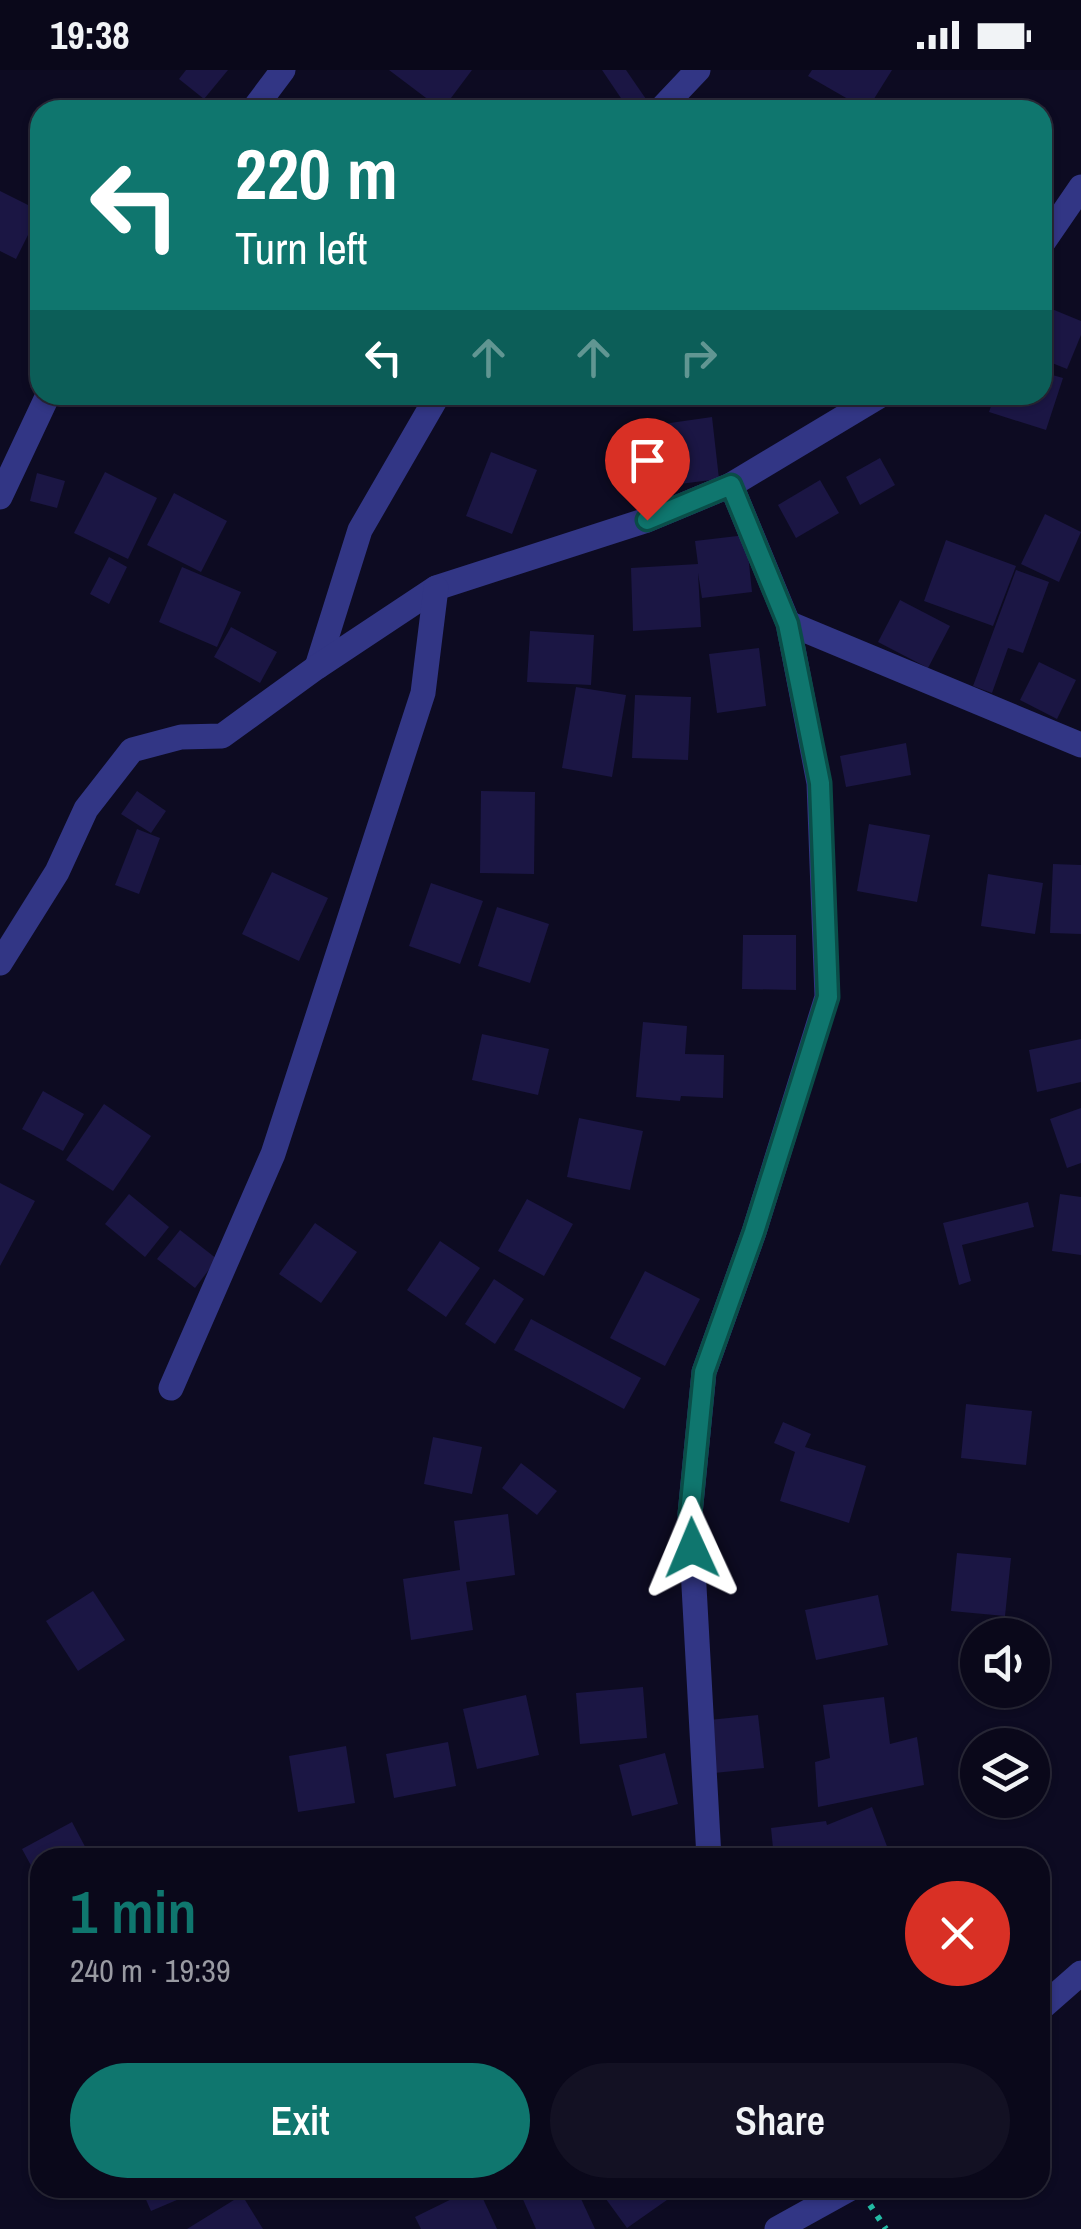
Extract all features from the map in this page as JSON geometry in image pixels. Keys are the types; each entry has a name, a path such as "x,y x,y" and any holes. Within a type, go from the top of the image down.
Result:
{"street":[{"path":"260,100 283,70"},
{"path":"670,100 698,70"},
{"path":"1052,229 1081,186"},
{"path":"0,498 43,405"},
{"path":"318,667 360,530 432,405"},
{"path":"0,963 57,872 86,809 132,750 181,738 222,736 436,588 647,520 731,485 864,405"},
{"path":"708,1848 690,1514 704,1372 754,1232 828,997 820,783 788,624 731,485"},
{"path":"171,1388 272,1154 423,693 436,588"},
{"path":"788,624 1081,746"},
{"path":"1050,1999 1081,1973"},
{"path":"777,2229 832,2198"}],"building":[{"path":"186,70 228,70 204,99 179,79"},
{"path":"389,70 472,70 450,100 429,100"},
{"path":"602,70 626,70 647,100 622,100"},
{"path":"812,70 892,70 873,100 850,100 808,76"},
{"path":"0,191 30,206 30,231 16,259 0,251"},
{"path":"1052,309 1081,321 1081,335 1067,369 1052,363"},
{"path":"1052,375 1063,378 1046,430 989,412 991,405 1052,405"},
{"path":"712,417 719,479 664,486 656,425"},
{"path":"491,452 537,470 512,534 466,516"},
{"path":"880,458 895,485 860,505 846,477"},
{"path":"105,472 157,498 128,559 74,533"},
{"path":"37,473 65,481 57,508 30,501"},
{"path":"820,480 839,513 796,538 778,505"},
{"path":"174,493 227,521 201,572 147,545"},
{"path":"1045,514 1081,532 1059,582 1021,564"},
{"path":"746,535 752,592 702,598 698,573 701,627 633,631 631,568 698,564 695,541"},
{"path":"946,540 1016,566 993,626 924,601"},
{"path":"109,557 127,567 109,604 90,594"},
{"path":"182,567 241,592 217,647 159,622"},
{"path":"1016,570 1049,582 1023,653 1008,648 992,693 973,686"},
{"path":"900,600 950,626 928,668 878,642"},
{"path":"231,627 277,652 260,683 214,657"},
{"path":"530,631 594,635 591,685 527,682"},
{"path":"759,648 766,706 717,713 709,654"},
{"path":"1039,662 1076,680 1057,719 1020,700"},
{"path":"576,687 626,695 612,777 562,768"},
{"path":"635,695 691,697 688,760 632,758"},
{"path":"906,743 911,775 846,787 840,756"},
{"path":"137,791 166,811 151,833 121,814"},
{"path":"481,791 535,792 534,874 480,873"},
{"path":"869,824 930,835 917,902 857,891"},
{"path":"137,829 160,838 139,894 115,885"},
{"path":"1053,864 1081,865 1081,934 1050,933"},
{"path":"272,872 328,898 299,961 242,934"},
{"path":"988,874 1043,883 1035,934 981,926"},
{"path":"431,883 483,901 460,964 409,946"},
{"path":"497,907 549,924 530,983 478,966"},
{"path":"743,935 796,935 796,990 742,989"},
{"path":"643,1022 687,1026 685,1054 724,1055 723,1098 681,1096 680,1101 636,1097"},
{"path":"482,1034 549,1049 538,1095 472,1080"},
{"path":"1081,1039 1081,1082 1037,1092 1029,1050"},
{"path":"43,1091 84,1114 63,1151 22,1129"},
{"path":"104,1104 151,1136 113,1191 66,1160"},
{"path":"1081,1108 1081,1163 1067,1168 1050,1119"},
{"path":"579,1118 643,1131 630,1190 567,1177"},
{"path":"0,1183 35,1201 0,1266"},
{"path":"129,1194 169,1227 145,1257 105,1224"},
{"path":"1060,1194 1081,1197 1081,1255 1052,1251"},
{"path":"527,1199 573,1224 544,1276 498,1251"},
{"path":"1028,1202 1034,1227 962,1245 971,1281 959,1285 943,1223"},
{"path":"315,1223 357,1252 321,1303 279,1274"},
{"path":"180,1230 217,1259 195,1288 157,1259"},
{"path":"440,1241 480,1268 446,1317 407,1290"},
{"path":"645,1271 700,1299 665,1366 610,1338"},
{"path":"494,1279 524,1299 495,1344 465,1324"},
{"path":"531,1319 641,1378 624,1409 514,1350"},
{"path":"966,1404 1032,1411 1026,1465 961,1458"},
{"path":"783,1422 811,1434 805,1447 866,1466 849,1523 780,1501 795,1452 774,1443"},
{"path":"433,1437 482,1447 472,1494 424,1484"},
{"path":"521,1463 557,1491 537,1515 502,1488"},
{"path":"508,1514 515,1575 466,1582 473,1630 411,1640 403,1579 460,1570 454,1521"},
{"path":"957,1553 1011,1558 1005,1616 951,1611"},
{"path":"93,1591 125,1640 78,1671 46,1621"},
{"path":"878,1595 888,1645 816,1660 805,1610"},
{"path":"643,1687 647,1738 580,1744 576,1693"},
{"path":"526,1695 539,1755 477,1769 463,1709"},
{"path":"884,1697 890,1744 917,1737 924,1785 818,1807 815,1762 830,1758 823,1705"},
{"path":"758,1715 764,1768 714,1773 709,1720"},
{"path":"448,1742 456,1786 394,1798 386,1754"},
{"path":"346,1746 355,1803 298,1812 289,1756"},
{"path":"665,1753 678,1804 632,1816 619,1765"},
{"path":"872,1807 888,1848 773,1848 771,1828 826,1821 827,1825"},
{"path":"72,1822 86,1848 30,1848 30,1864 22,1849"},
{"path":"145,2198 182,2198 151,2211"},
{"path":"237,2198 244,2198 263,2229 187,2229"},
{"path":"454,2198 483,2198 497,2229 421,2229 415,2217"},
{"path":"522,2198 581,2198 595,2229 536,2229"},
{"path":"605,2198 670,2198 627,2228"}],"route":[{"path":"647,520 731,485 788,624 820,783 828,997 754,1232 704,1372 690,1514 692,1548"}]}
